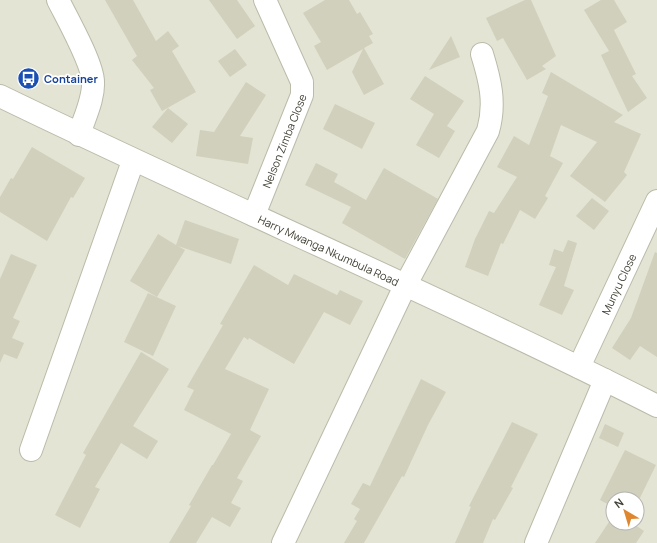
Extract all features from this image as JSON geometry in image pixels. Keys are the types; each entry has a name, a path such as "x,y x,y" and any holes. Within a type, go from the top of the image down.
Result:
{"street":[{"path":"58,0 89,65 93,81 91,96 79,135"},
{"name":"Nelson Zimba Close","path":"254,215 302,95 302,82 265,0"},
{"path":"283,543 405,286 488,131 492,116 492,90 482,54"},
{"name":"Harry Mwanga Nkumbula Road","path":"0,96 133,161 254,215 579,366 657,406"},
{"path":"31,450 133,161"},
{"name":"Munyu Close","path":"579,366 657,201"},
{"path":"536,543 605,380"}],"shaded area":[{"path":"0,0 657,0 657,543 0,543"}],"building":[{"path":"105,0 133,0 156,41 168,31 179,46 172,51 196,92 162,111 150,90 154,88 132,60 137,56"},
{"path":"209,0 237,0 255,26 237,39"},
{"path":"325,0 349,0 357,14 360,12 373,34 369,36 373,43 364,48 384,84 364,95 352,72 363,49 327,70 314,46 321,42 303,13"},
{"path":"525,0 531,0 556,56 542,66 546,69 527,80 503,38 497,41 486,18"},
{"path":"601,0 614,0 627,22 614,30 636,74 632,76 647,98 628,112 601,55 609,51 584,10"},
{"path":"451,36 460,57 429,70"},
{"path":"235,49 247,65 230,77 218,61"},
{"path":"551,72 623,115 614,122 641,134 624,172 627,175 605,202 570,176 597,142 561,125 550,156 563,163 545,196 548,198 535,219 520,210 503,244 501,243 488,276 465,267 475,239 489,211 494,213 517,177 497,167 514,136 529,145 548,96 542,93"},
{"path":"425,76 464,101 447,126 455,131 439,158 416,145 434,114 410,99"},
{"path":"246,82 266,95 240,136 253,138 248,164 196,156 200,130 214,132"},
{"path":"335,104 375,123 362,149 323,129"},
{"path":"168,108 188,124 172,143 152,127"},
{"path":"32,147 85,178 73,198 71,197 47,241 0,212 0,197 11,178 13,179"},
{"path":"316,163 338,174 334,182 366,200 384,168 438,199 405,259 342,223 351,207 305,185"},
{"path":"592,198 609,211 594,230 576,216"},
{"path":"185,220 239,239 231,264 178,246 185,250 157,297 130,281 158,234 176,245"},
{"path":"568,240 577,243 564,286 574,290 562,315 539,305 556,267 549,265 554,249 563,252"},
{"path":"655,252 657,253 657,357 640,346 630,360 612,348 631,318"},
{"path":"11,254 37,265 13,318 20,321 12,338 24,343 17,359 4,354 0,363 0,279"},
{"path":"254,265 288,285 294,274 337,295 340,290 363,301 350,325 324,312 294,364 249,338 248,340 244,337 225,369 269,389 250,430 261,436 237,478 243,481 231,503 241,508 230,527 212,517 196,543 169,543 191,506 189,505 231,434 184,410 194,390 187,387 223,325 220,324"},
{"path":"148,293 176,306 153,356 124,342"},
{"path":"141,352 169,369 133,426 158,441 147,459 121,443 95,487 100,489 80,528 55,515 86,455 83,453"},
{"path":"421,379 446,392 428,425 404,477 402,476 364,543 344,543 357,521 354,519 360,509 351,504 363,483 370,486"},
{"path":"512,422 538,434 511,487 513,488 495,520 493,519 483,543 455,543 471,507 469,506"},
{"path":"605,424 624,433 618,447 599,438"},
{"path":"625,450 656,465 643,491 605,491 605,503 600,500"},
{"path":"605,528 605,531 644,531 636,543 595,543"}],"place":[{"name":"Container","path":"28,78"}]}
